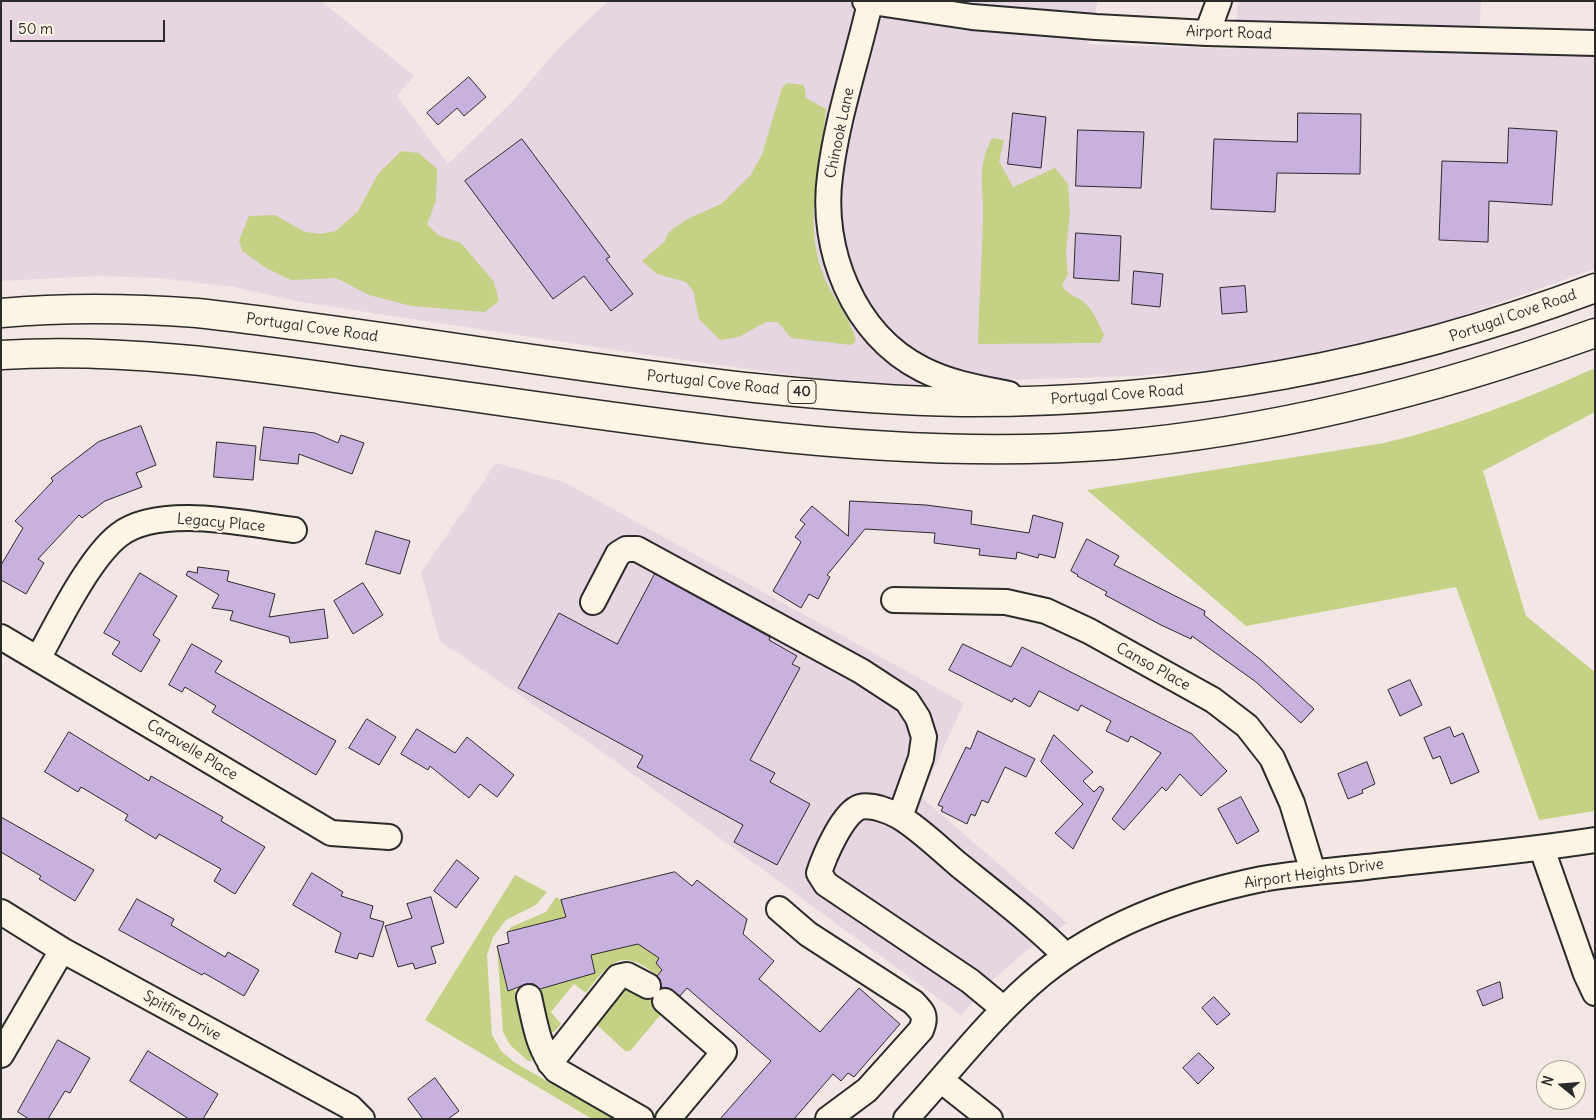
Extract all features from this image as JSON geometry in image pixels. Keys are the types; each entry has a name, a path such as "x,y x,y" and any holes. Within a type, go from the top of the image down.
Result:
{"main road":[{"name":"Portugal Cove Road","path":"1,313 44,309 147,309 197,313 647,376 810,393 957,402 1050,401 1194,390 1358,361 1448,338 1530,312 1595,288"},
{"path":"1,355 38,353 148,356 281,370 759,435 888,446 976,449 1116,444 1197,435 1288,421 1382,399 1550,349 1595,333"}],"street":[{"path":"1207,32 1219,1"},
{"name":"Airport Road","path":"868,2 972,17 1096,27 1595,43"},
{"name":"Chinook Lane","path":"868,2 830,177 828,213 832,246 841,277 853,300 872,328 892,348 921,369 963,386 1050,401"},
{"name":"Legacy Place","path":"38,659 96,558 119,535 160,519 192,518 294,530"},
{"path":"593,602 618,554 626,549 637,549 861,671 907,701 918,718 924,737 921,758 900,817"},
{"name":"Canso Place","path":"894,600 1006,602 1046,612 1089,631 1213,700 1248,726 1272,758 1292,802 1313,872"},
{"name":"Caravelle Place","path":"1,638 331,833 390,837"},
{"path":"1004,1009 970,981 826,884 819,873 844,820 853,811 860,807 871,807 900,817 1023,917 1066,956"},
{"name":"Airport Heights Drive","path":"906,1119 1004,1009 1043,973 1066,956 1110,930 1170,903 1263,879 1313,872 1542,849 1595,840"},
{"path":"1542,849 1586,974 1595,993"},
{"path":"779,909 808,934 913,1002 923,1012 925,1019 921,1030 867,1090 828,1119"},
{"name":"Spitfire Drive","path":"1,912 62,950 350,1107 362,1119"},
{"path":"1,1055 62,950"},
{"path":"550,1063 618,977 628,975 656,993 724,1052 668,1119"},
{"path":"529,997 540,1046 550,1063 567,1077 641,1119"},
{"path":"942,1080 990,1119"}],"shaded area":[{"path":"1,1 321,1 414,76 397,96 448,164 514,100 558,49 608,1 1098,1 1088,44 1234,49 1238,1 1481,1 1478,53 1595,56 1595,269 1374,347 1299,362 1138,376 1001,380 908,388 848,383 649,355 301,302 234,287 159,278 97,276 1,281"},
{"path":"496,463 564,482 964,703 921,797 1067,923 1023,953 994,979 961,1015 597,748 440,641 421,573"}],"green space":[{"path":"787,83 804,85 806,98 826,109 815,190 814,231 822,272 849,322 856,340 851,345 791,338 778,322 766,322 739,337 720,340 699,319 693,291 686,282 657,274 642,261 665,241 669,232 687,219 721,204 750,176 762,154 782,88"},
{"path":"992,138 1004,140 999,161 1013,187 1055,168 1068,184 1070,212 1066,252 1068,275 1062,285 1068,292 1089,307 1104,335 1100,343 978,344 983,217 982,168"},
{"path":"401,151 419,153 437,169 436,201 427,224 438,235 461,243 494,282 499,301 485,312 411,306 369,295 336,278 291,280 266,268 242,251 239,240 249,216 275,215 305,232 320,234 336,231 358,211 378,174"},
{"path":"1595,368 1595,412 1483,471 1526,616 1595,672 1595,811 1539,820 1456,587 1246,626 1087,490 1384,443 1491,411"},
{"path":"515,875 547,892 536,905 506,920 493,937 487,955 492,1035 501,1051 514,1062 569,1094 574,1088 623,1119 592,1119 425,1020"},
{"path":"556,897 561,900 566,917 507,932 511,927 546,912"},
{"path":"644,942 659,958 656,963 662,970 657,975 634,961 617,961 602,973 586,993 574,984 551,1012 561,1024 554,1032 548,1032 536,990 595,973 591,955"},
{"path":"497,946 508,991 515,989 532,1061 528,1061 510,1045 503,1032"},
{"path":"625,987 643,993 663,1012 630,1051 625,1051 596,1024 596,1020"}],"building":[{"path":"469,77 486,97 464,116 457,108 438,125 427,113"},
{"path":"1013,113 1046,117 1041,168 1008,164"},
{"path":"1298,113 1361,114 1360,174 1277,173 1275,212 1211,209 1214,139 1297,142"},
{"path":"1509,128 1557,131 1552,205 1489,201 1488,242 1439,240 1442,161 1507,163"},
{"path":"1078,130 1144,132 1141,188 1076,186"},
{"path":"522,139 610,257 606,259 633,294 611,311 584,276 553,299 465,181"},
{"path":"1076,233 1121,236 1119,281 1074,278"},
{"path":"1134,271 1163,274 1160,307 1132,304"},
{"path":"1245,286 1247,312 1222,314 1220,288"},
{"path":"141,426 156,465 136,473 142,487 105,501 82,518 79,515 38,559 44,563 26,594 1,580 1,565 23,528 15,521 53,481 51,478 98,442"},
{"path":"264,427 315,433 338,443 341,435 364,443 352,474 299,454 298,464 260,460"},
{"path":"217,442 256,446 253,480 214,477"},
{"path":"850,501 926,505 972,511 971,524 1029,533 1033,515 1063,523 1055,558 1039,554 1038,558 1017,552 1016,559 979,555 980,549 934,543 935,533 865,529 827,575 830,577 818,599 809,594 801,608 773,591 801,542 795,537 805,524 800,520 812,506 848,536"},
{"path":"376,531 410,541 400,574 366,564"},
{"path":"1087,539 1119,556 1114,565 1205,611 1204,615 1261,660 1314,709 1301,723 1256,682 1192,636 1191,639 1161,625 1105,595 1107,592 1077,576 1071,571"},
{"path":"198,567 229,571 227,581 275,594 269,617 324,609 328,638 290,643 289,637 230,620 233,611 212,608 219,595 186,575 188,571 197,573"},
{"path":"140,573 177,596 153,635 160,640 141,672 112,654 120,642 104,633"},
{"path":"655,574 770,637 769,640 797,656 792,664 800,668 750,760 775,773 770,782 810,804 777,865 734,842 743,825 637,767 643,756 518,688 559,613 617,644"},
{"path":"363,583 383,615 353,634 334,601"},
{"path":"192,644 222,661 215,672 336,741 316,775 212,712 216,706 185,687 182,692 169,685"},
{"path":"963,644 1011,667 1022,647 1192,734 1227,771 1201,796 1180,774 1166,791 1162,787 1124,830 1112,819 1161,753 1131,736 1128,742 1106,731 1111,721 1081,705 1078,711 1039,691 1030,707 1014,698 1012,702 949,670"},
{"path":"1410,680 1422,705 1400,716 1388,690"},
{"path":"367,719 396,737 379,765 349,748"},
{"path":"1450,727 1454,737 1463,733 1479,772 1451,784 1440,756 1433,759 1424,738"},
{"path":"417,729 455,753 467,737 514,775 497,797 480,784 469,798 430,766 428,770 401,754"},
{"path":"978,731 1035,759 1026,777 1005,767 988,803 982,800 975,816 971,814 967,824 941,811 943,807 938,805 966,747 970,749"},
{"path":"69,732 149,781 151,776 223,817 221,821 265,847 235,894 214,881 221,869 159,834 156,839 125,820 128,815 81,787 78,792 45,772"},
{"path":"1054,735 1093,772 1083,781 1094,792 1100,786 1104,789 1073,849 1055,833 1083,804 1041,762"},
{"path":"1367,762 1375,784 1362,790 1363,793 1348,799 1338,774"},
{"path":"1241,797 1259,831 1237,844 1218,809"},
{"path":"1,817 94,870 75,901 39,879 41,876 1,852"},
{"path":"457,860 479,878 456,908 434,891"},
{"path":"675,872 692,886 697,880 747,919 743,934 774,961 759,979 820,1032 859,988 900,1024 854,1077 848,1073 841,1081 833,1074 794,1119 720,1119 771,1061 687,988 680,996 668,988 661,988 660,979 657,976 662,970 656,963 659,958 638,944 591,955 595,973 540,989 534,984 527,984 508,991 497,946 509,943 507,932 566,917 561,900"},
{"path":"312,873 343,892 341,896 373,906 370,918 384,922 373,957 359,953 357,959 335,952 341,933 293,905"},
{"path":"431,897 444,943 431,947 436,963 415,969 413,963 398,967 385,926 412,918 407,904"},
{"path":"137,899 174,919 171,925 225,957 228,952 259,970 244,996 204,973 202,975 119,930"},
{"path":"1500,982 1503,998 1483,1006 1477,991"},
{"path":"1214,997 1230,1014 1217,1025 1202,1008"},
{"path":"58,1040 90,1058 70,1093 65,1091 48,1119 29,1119 18,1112"},
{"path":"148,1051 218,1094 203,1119 189,1119 130,1081"},
{"path":"1199,1053 1214,1068 1198,1084 1183,1068"},
{"path":"435,1078 459,1111 448,1119 423,1119 408,1099"}]}
